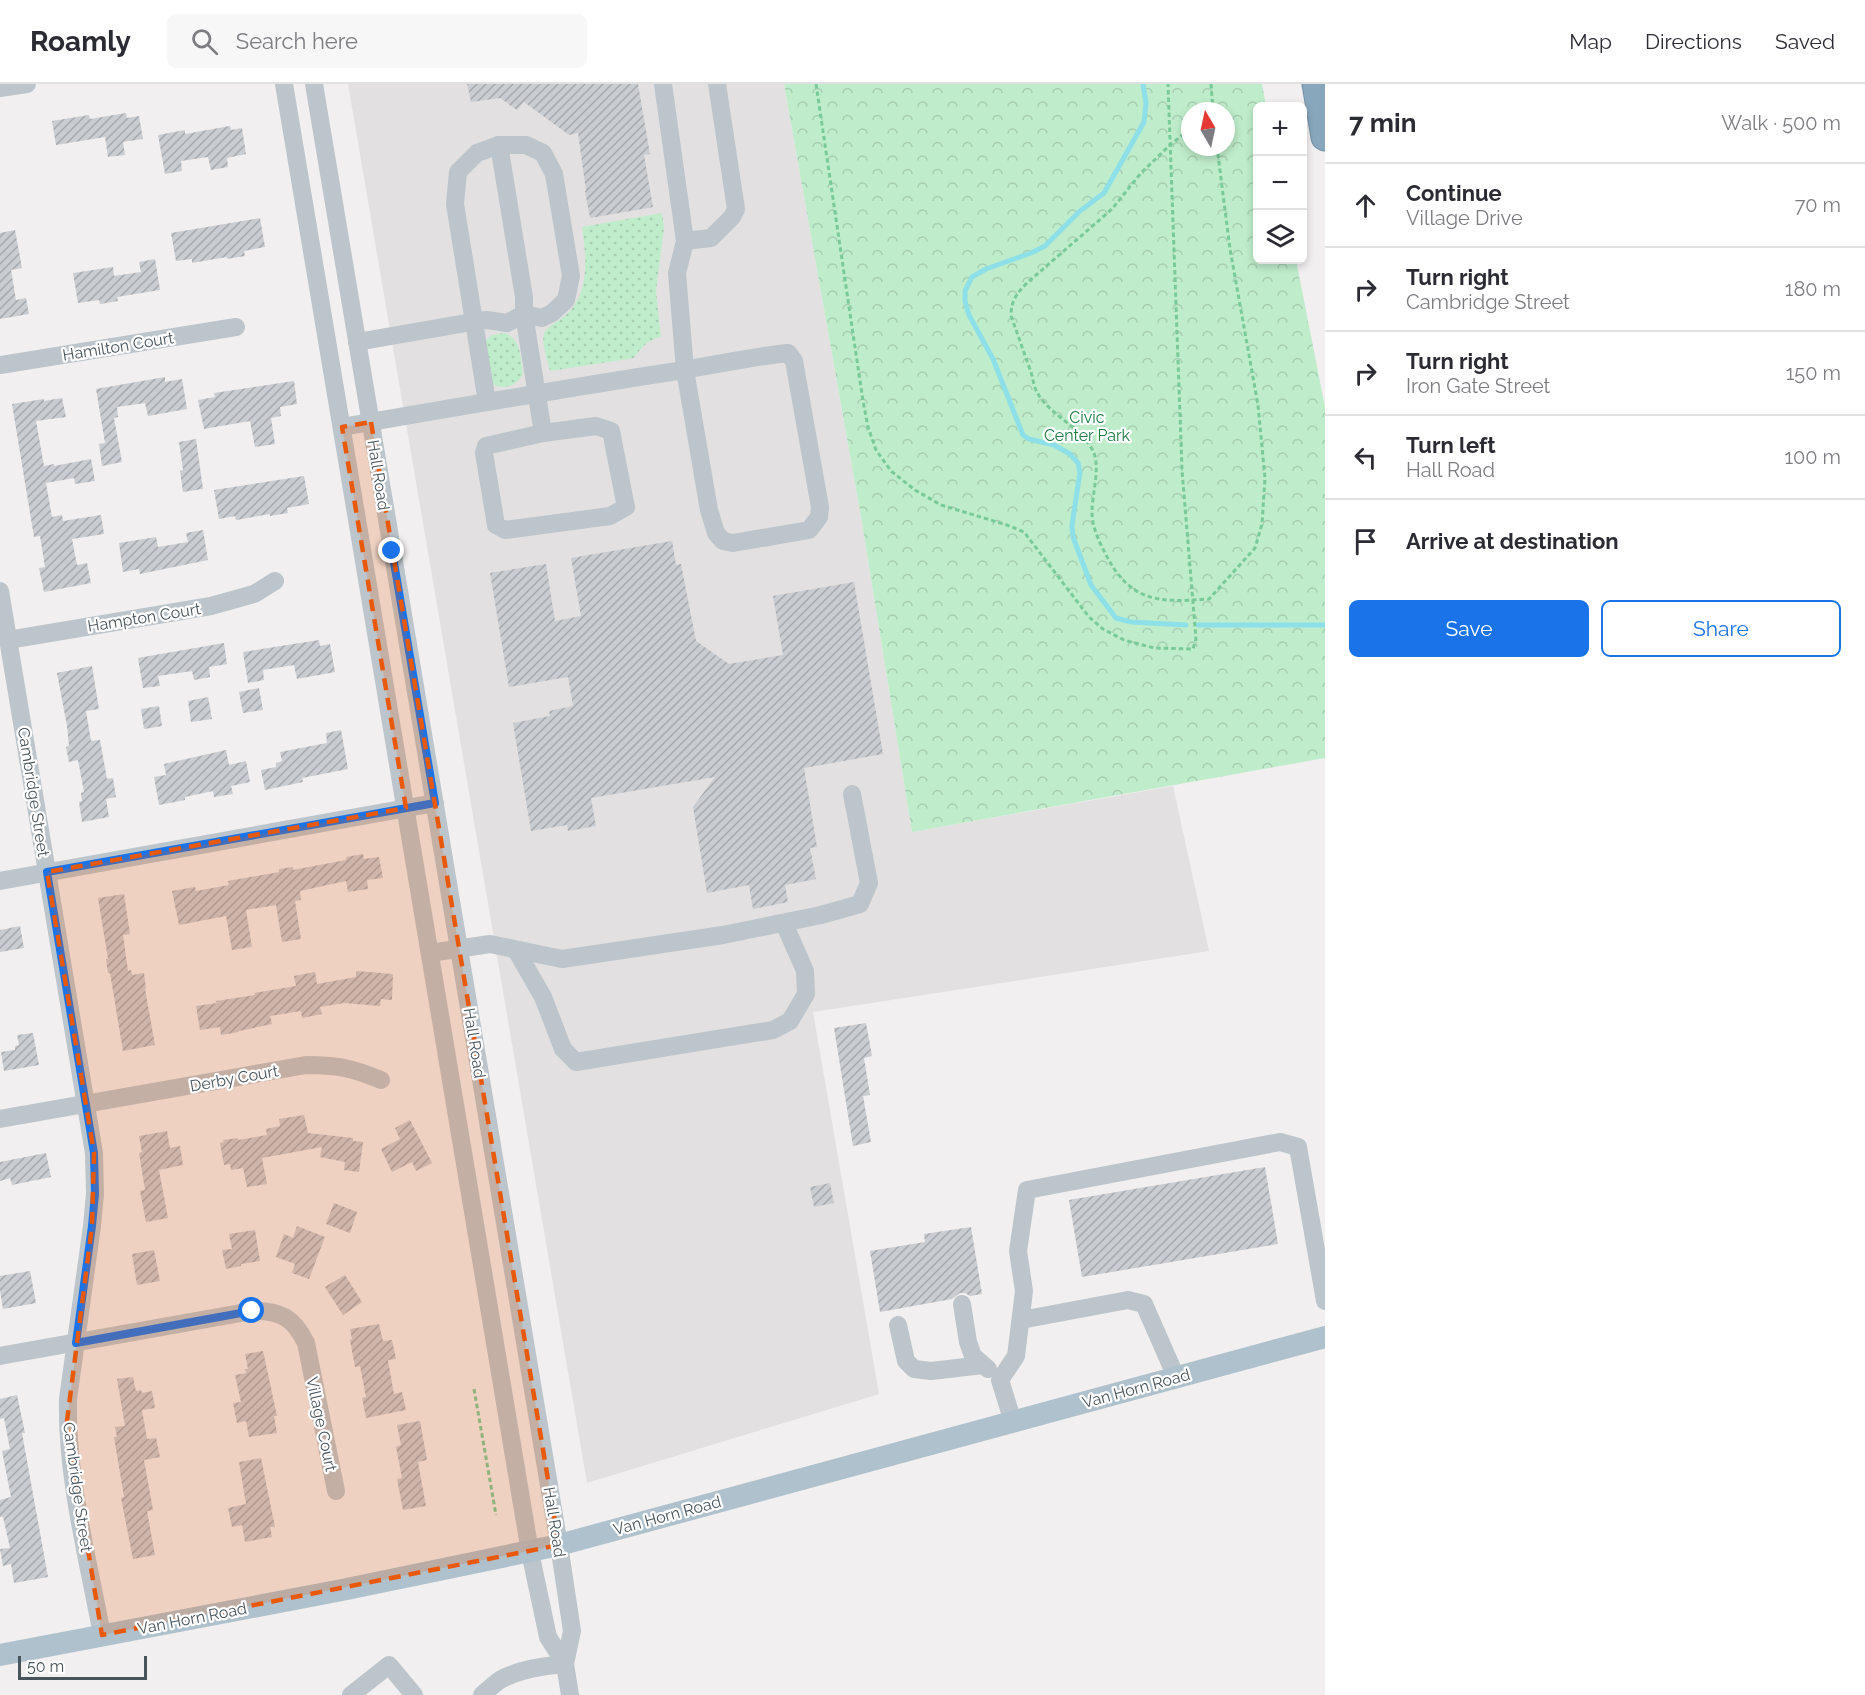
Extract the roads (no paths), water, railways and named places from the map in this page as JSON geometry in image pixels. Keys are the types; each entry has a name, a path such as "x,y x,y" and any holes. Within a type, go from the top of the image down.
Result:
{"highway":[{"path":"1316,84 1325,137"}],"main road":[{"name":"Van Horn Road","path":"0,1655 530,1552 1325,1337"}],"street":[{"path":"0,88 27,84"},
{"name":"Hall Road","path":"284,84 530,1552 549,1637 565,1664"},
{"name":"Hall Road","path":"314,84 559,1545 572,1631 565,1664 570,1695"},
{"path":"371,422 536,393 685,370 788,353 794,361 820,507 819,517 809,530 733,543 723,541 716,533 709,510 685,370 677,273 686,241 663,84"},
{"path":"686,241 711,238 732,217 736,209 717,84"},
{"path":"357,342 472,322 487,320 507,324 524,314 542,318 552,313 566,300 571,276 554,174 543,153 526,145 499,145 477,153 458,172 455,204 472,322 486,402"},
{"path":"499,145 524,297 524,314 543,434"},
{"name":"Hamilton Court","path":"0,365 236,327"},
{"name":"Hall Road","path":"342,427 371,422"},
{"path":"596,426 611,431 626,507 610,516 599,518 505,530 496,525 484,453 486,446 543,434 596,426"},
{"name":"Hampton Court","path":"8,639 211,606 254,594 275,581"},
{"name":"Cambridge Street","path":"0,591 94,1153 95,1194 68,1399 68,1443 102,1635"},
{"path":"430,953 490,944 562,959 723,935 821,915 860,904 870,883 852,794"},
{"path":"0,881 435,803"},
{"path":"516,950 543,997 563,1049 576,1062 773,1030 790,1021 806,994 805,971 784,922"},
{"name":"Derby Court","path":"0,1119 306,1065 337,1065 361,1071 381,1080"},
{"path":"1000,1380 1016,1356 1024,1291 1018,1251 1027,1190 1280,1142 1298,1147 1318,1224 1325,1301"},
{"path":"1021,1320 1128,1300 1144,1304 1176,1377"},
{"path":"962,1304 968,1342 973,1356 1000,1380 1013,1422"},
{"name":"Village Court","path":"0,1356 252,1311 266,1311 286,1317 294,1324 306,1343 336,1491"},
{"path":"898,1325 906,1361 914,1369 931,1371 983,1365"},
{"path":"482,1695 500,1680 523,1671 565,1664"},
{"path":"351,1695 389,1665 414,1695"}],"waterway":[{"path":"1143,84 1146,103 1144,122 1104,193 1080,211 1045,246 986,269 972,277 965,291 965,301 969,315 993,359 1023,435 1029,439 1054,445 1070,454 1078,463 1080,472 1072,525 1073,537 1091,585 1116,618 1131,622 1186,625"},
{"path":"1198,625 1325,625"}],"park label":[{"name":"Civic Center Park","path":"1087,426"}]}
